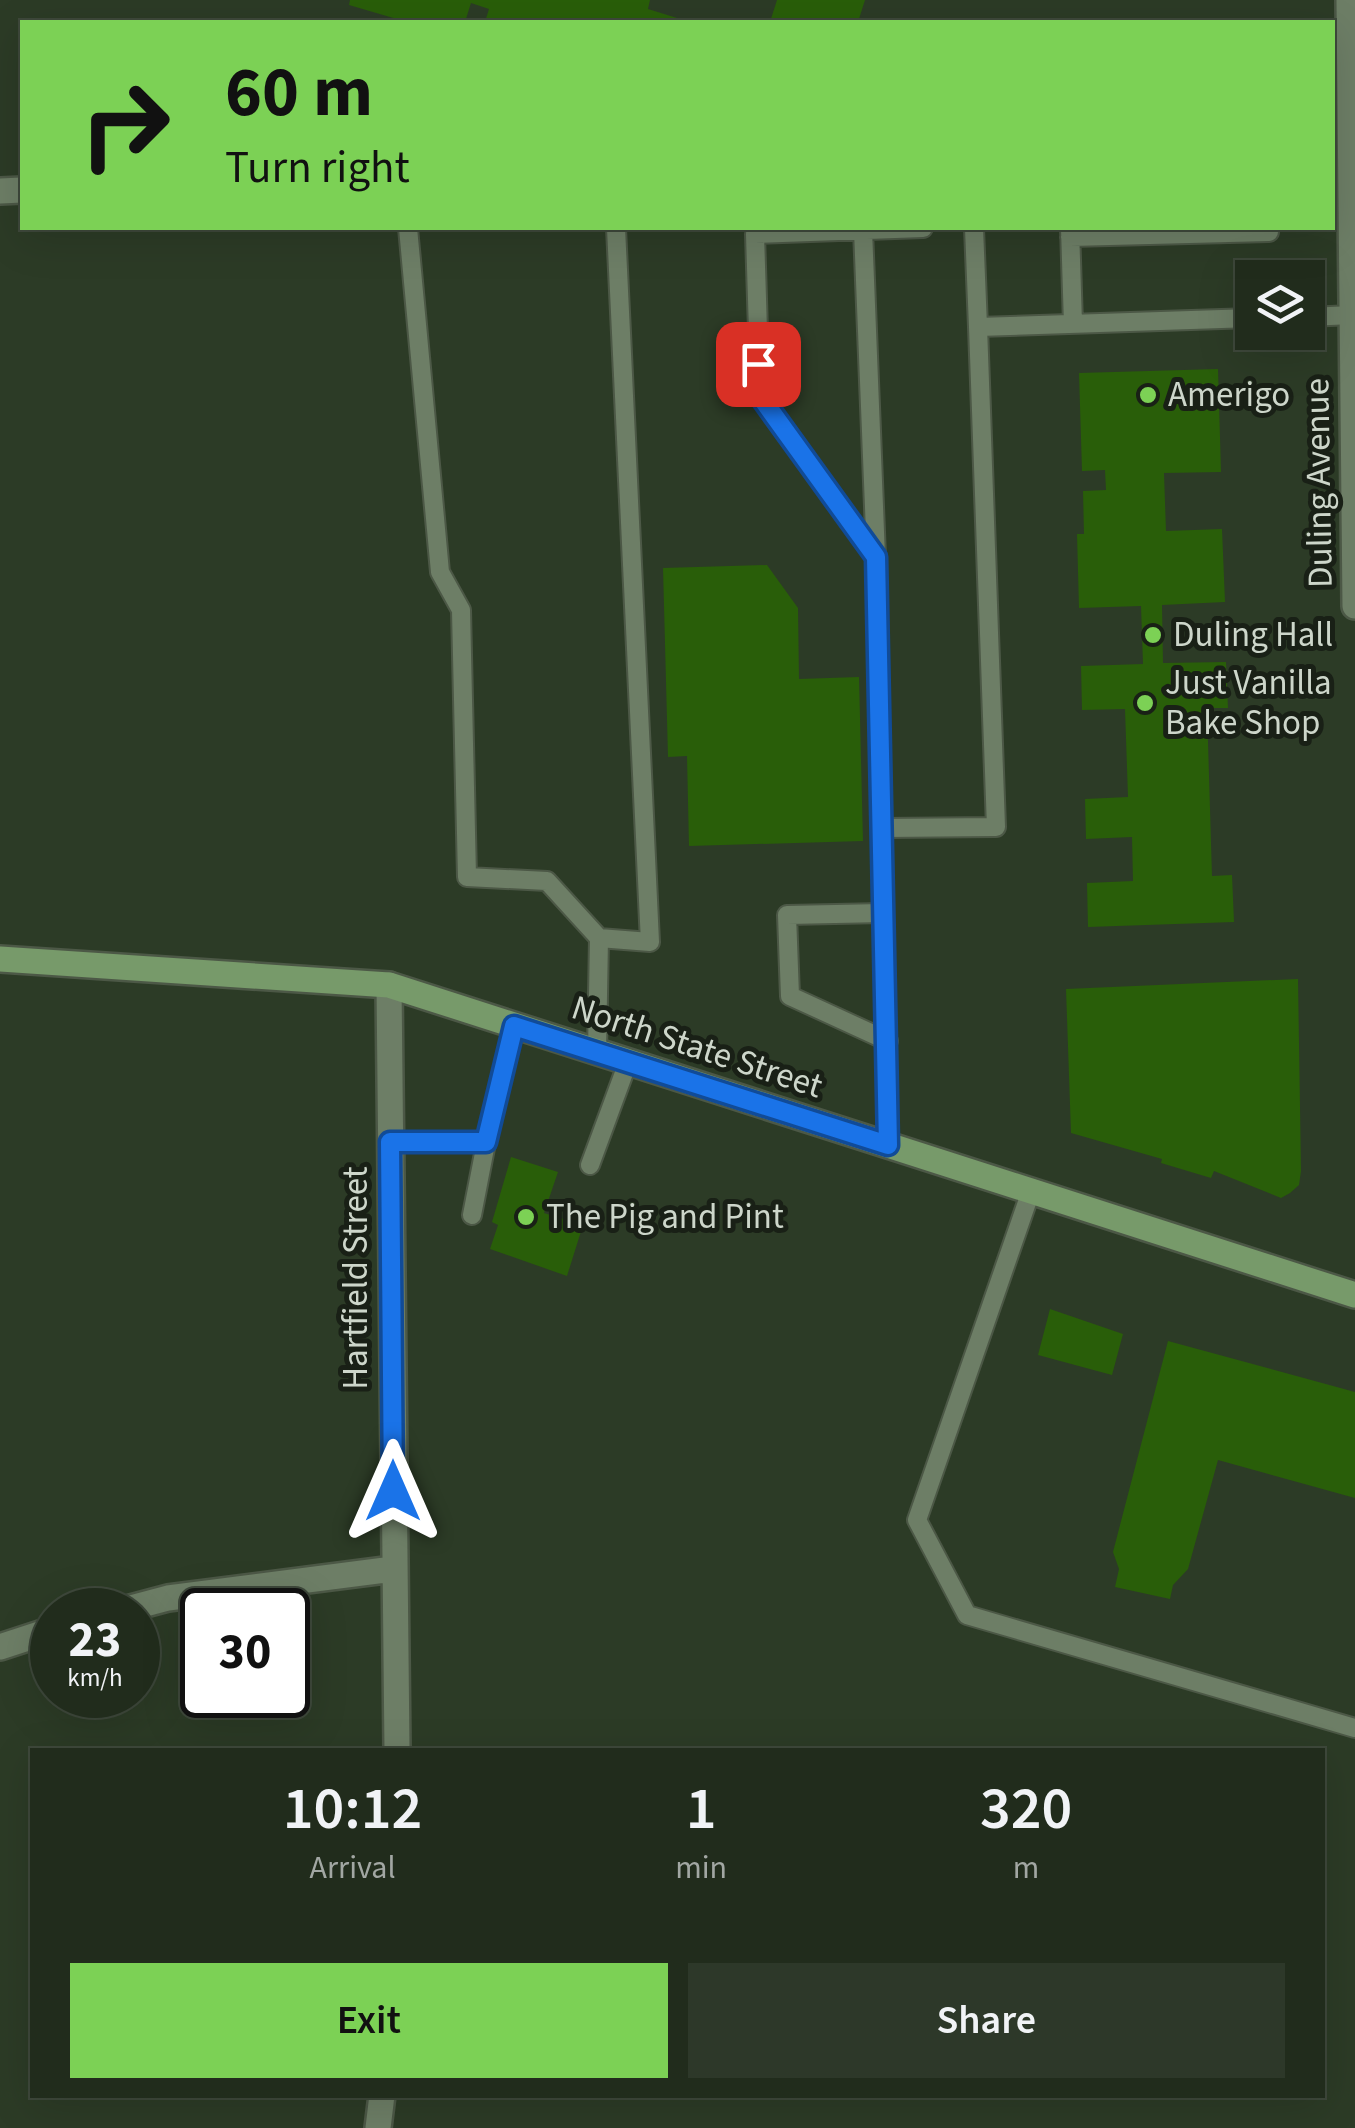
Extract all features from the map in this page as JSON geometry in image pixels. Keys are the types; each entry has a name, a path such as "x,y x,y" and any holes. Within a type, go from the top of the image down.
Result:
{"main road":[{"name":"North State Street","path":"0,959 389,985 1032,1188 1355,1295"}],"street":[{"name":"Duling Avenue","path":"1349,0 1355,606"},
{"name":"Hartfield Street","path":"389,985 397,1748"},
{"path":"160,1600 393,1569"},
{"path":"0,1648 30,1638"},
{"path":"378,2128 382,2098"}],"lane":[{"path":"408,230 440,572 460,610 468,877 547,881 599,938 650,942 616,230"},
{"path":"876,557 760,396 754,234 862,230 876,557 888,1145"},
{"path":"882,828 996,827 974,230"},
{"path":"1074,324 1070,232 1268,230"},
{"path":"1325,316 1352,316"},
{"path":"978,327 1235,319"},
{"path":"883,912 787,915 788,964 790,996 888,1041"},
{"path":"597,1052 599,938"},
{"path":"472,1214 514,1026"},
{"path":"590,1165 628,1062"},
{"path":"390,1142 486,1142"},
{"path":"1032,1188 917,1520 967,1615 1355,1728"}],"building":[{"path":"350,0 650,0 648,9 684,20 486,20 489,9 471,3 466,20 400,20 349,5"},
{"path":"777,0 865,0 859,20 771,20"},
{"name":"Duling Hall","path":"1218,369 1221,472 1164,473 1166,531 1222,529 1225,602 1162,605 1163,663 1226,662 1228,708 1207,708 1212,876 1232,875 1234,922 1088,927 1087,883 1133,881 1132,837 1086,839 1085,799 1128,797 1125,709 1082,710 1081,666 1143,664 1141,606 1079,608 1077,534 1084,534 1083,491 1106,490 1105,470 1082,471 1079,373"},
{"path":"767,565 798,608 799,679 859,677 863,841 689,846 687,756 668,757 663,568"},
{"path":"1298,979 1301,1171 1299,1185 1290,1193 1281,1198 1214,1171 1211,1178 1161,1163 1162,1159 1071,1133 1066,989"},
{"name":"The Pig and Pint","path":"511,1157 558,1172 544,1213 583,1225 567,1276 490,1249 498,1225 492,1222"},
{"path":"1050,1309 1123,1334 1112,1375 1038,1355"},
{"path":"1168,1341 1355,1392 1355,1498 1218,1460 1188,1569 1173,1585 1170,1599 1115,1587 1119,1569 1113,1552"}],"place":[{"name":"Amerigo","path":"1148,395"},
{"name":"Duling Hall","path":"1153,635"},
{"name":"Just Vanilla Bake Shop","path":"1145,703"},
{"name":"The Pig and Pint","path":"526,1217"}],"route":[{"path":"393,1491 390,1142 486,1142 514,1026 888,1145 876,557 760,396 758,364"}]}
